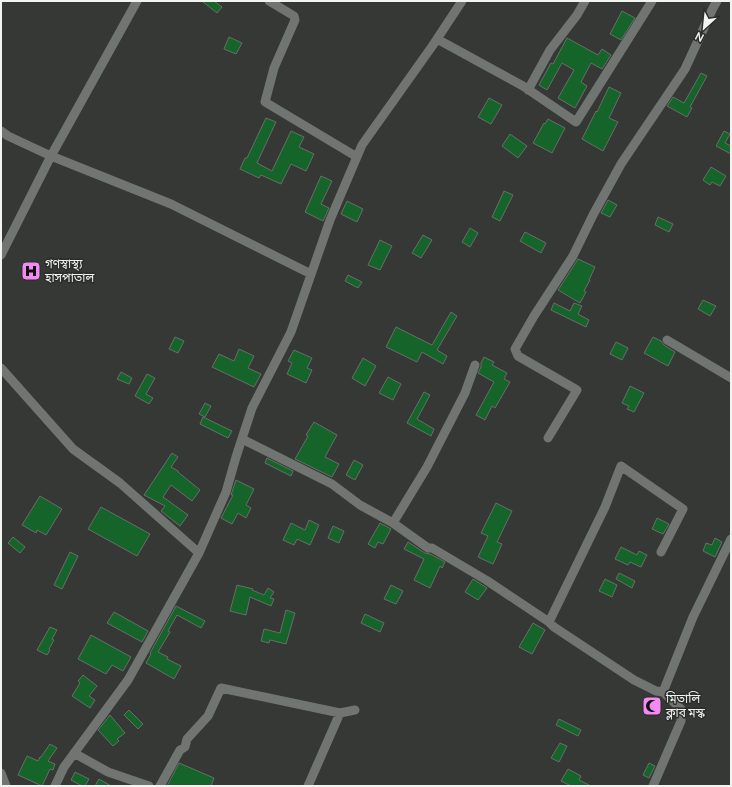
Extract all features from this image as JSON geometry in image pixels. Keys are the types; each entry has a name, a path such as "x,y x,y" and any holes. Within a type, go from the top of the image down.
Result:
{"street":[{"path":"1,254 51,156 136,1"},
{"path":"269,1 294,16 295,20 274,68 265,102 357,157"},
{"path":"55,786 64,767 128,680 199,554 226,492 252,408 291,332 330,220 362,145 462,1"},
{"path":"528,90 550,50 577,15 585,1"},
{"path":"437,39 528,90 576,122 652,1"},
{"path":"548,438 577,390 518,356 515,349 534,316 573,256 593,215 621,164 685,69 717,1"},
{"path":"1,132 51,156 172,204 311,274"},
{"path":"667,340 731,378"},
{"path":"393,523 427,467 465,393 475,365"},
{"path":"1,368 73,449 120,483 199,554"},
{"path":"242,439 332,484 360,505 393,523 428,548 432,548 486,580 634,680 656,691 663,692 681,709 681,721 653,786"},
{"path":"549,622 605,507 621,466 684,509 661,552"},
{"path":"663,692 693,618 731,539"},
{"path":"160,786 180,750 185,747 187,740 208,716 221,688 340,714 355,710"},
{"path":"308,786 340,714"},
{"path":"74,753 108,772 149,786"},
{"path":"1,773 6,786"}],"building":[{"path":"202,1 214,1 222,7 217,13"},
{"path":"622,11 635,18 621,40 610,34"},
{"path":"229,37 242,43 236,54 224,49"},
{"path":"567,38 598,55 602,49 611,55 602,69 591,63 581,82 587,86 575,108 558,98 574,70 562,63 547,90 539,85 551,63 553,64"},
{"path":"701,73 707,76 690,107 692,108 687,117 667,106 673,97 684,103"},
{"path":"609,87 621,93 609,118 618,122 603,151 582,139"},
{"path":"489,98 502,105 491,124 478,117"},
{"path":"266,118 276,122 257,163 272,171 291,131 304,137 299,147 314,154 306,171 291,164 281,184 261,175 259,178 240,169 245,158 247,158"},
{"path":"548,119 565,128 552,153 533,143 544,123 545,124"},
{"path":"724,131 730,134 725,143 731,146 731,154 716,146"},
{"path":"510,134 527,146 518,158 502,146"},
{"path":"711,167 726,176 720,186 712,182 710,185 703,180"},
{"path":"321,176 332,181 321,204 329,208 323,221 305,212"},
{"path":"504,191 513,195 500,221 492,217"},
{"path":"608,200 617,205 610,217 601,213"},
{"path":"347,201 363,209 357,222 341,214"},
{"path":"658,217 673,224 669,232 655,225"},
{"path":"470,228 478,233 470,247 462,242"},
{"path":"525,232 546,243 541,253 520,241"},
{"path":"423,235 432,240 421,258 412,253"},
{"path":"380,240 392,246 380,270 368,265"},
{"path":"578,259 595,267 584,291 586,292 580,303 558,290"},
{"path":"348,275 362,282 358,288 345,281"},
{"path":"703,300 716,306 710,316 698,309"},
{"path":"554,303 570,311 574,303 582,306 578,314 589,320 586,327 551,310"},
{"path":"451,312 457,316 437,350 447,356 443,364 422,352 417,362 386,347 396,327 432,345"},
{"path":"175,337 184,341 178,353 169,349"},
{"path":"653,337 661,341 664,345 675,352 668,366 644,353"},
{"path":"616,342 628,348 622,360 610,354"},
{"path":"239,349 254,356 248,368 261,374 254,387 212,367 219,354 234,361"},
{"path":"294,350 312,358 307,368 312,370 306,383 287,374 292,363 288,361"},
{"path":"484,357 494,362 492,365 507,373 504,379 510,382 495,408 492,406 485,420 476,415 494,382 478,373"},
{"path":"363,358 376,366 365,386 352,378"},
{"path":"121,372 132,378 129,384 117,379"},
{"path":"147,374 155,378 146,394 153,398 149,404 135,396"},
{"path":"388,377 401,384 393,400 379,393"},
{"path":"630,386 644,393 634,412 627,409 629,406 622,403"},
{"path":"424,392 430,395 417,419 434,429 431,436 407,423"},
{"path":"205,403 211,406 205,417 199,414"},
{"path":"203,417 232,431 228,438 200,424"},
{"path":"314,422 337,435 325,457 339,464 332,477 295,459"},
{"path":"172,453 178,457 171,467 178,471 200,490 192,501 171,485 163,497 188,515 180,526 161,511 165,506 144,495"},
{"path":"267,458 293,471 291,476 265,463"},
{"path":"354,460 363,465 355,480 346,475"},
{"path":"236,480 254,489 246,505 251,508 246,518 238,513 232,524 221,518 233,495 231,495"},
{"path":"40,496 62,509 46,535 37,530 36,533 22,525"},
{"path":"496,503 512,511 497,542 502,544 493,564 478,557 488,536 481,533"},
{"path":"101,507 150,534 137,556 88,529"},
{"path":"657,518 669,524 663,534 652,529"},
{"path":"309,520 319,525 310,545 297,539 294,545 283,540 291,523 305,530"},
{"path":"380,523 391,529 383,544 378,542 375,548 368,544"},
{"path":"333,526 344,531 339,543 328,538"},
{"path":"13,537 25,547 20,553 8,543"},
{"path":"715,538 722,542 715,557 703,551 706,543 712,545"},
{"path":"408,542 425,553 445,562 442,568 440,566 430,588 414,580 424,559 404,549"},
{"path":"621,547 637,555 639,551 647,555 641,567 630,562 628,565 615,559"},
{"path":"70,552 78,556 62,589 54,585"},
{"path":"619,573 635,581 632,588 616,579"},
{"path":"473,579 487,588 478,600 465,592"},
{"path":"605,579 617,585 612,597 599,591"},
{"path":"237,585 253,589 252,590 264,595 268,588 274,592 270,598 274,599 271,606 250,597 246,615 230,611"},
{"path":"391,585 403,591 396,604 384,599"},
{"path":"176,606 205,621 201,628 177,615 168,631 170,632 158,652 168,657 167,659 181,666 174,679 146,663"},
{"path":"286,610 295,613 286,644 270,640 269,643 261,641 264,629 280,633"},
{"path":"114,612 148,631 142,642 107,623"},
{"path":"365,614 384,623 380,632 361,623"},
{"path":"533,623 545,630 532,654 519,647"},
{"path":"50,627 57,630 52,639 54,640 47,655 37,650"},
{"path":"91,635 131,657 123,671 112,665 106,674 78,659"},
{"path":"83,675 97,686 89,696 95,700 90,708 72,696 80,683 78,681"},
{"path":"129,710 143,724 138,729 124,715"},
{"path":"110,715 125,733 117,739 119,741 113,746 98,730"},
{"path":"559,719 581,730 578,736 556,725"},
{"path":"560,743 567,746 559,762 551,758"},
{"path":"50,744 57,748 48,761 55,764 53,770 50,769 42,786 18,775 27,756 38,761"},
{"path":"179,763 214,778 211,786 167,786"},
{"path":"649,763 655,766 649,778 643,775"},
{"path":"568,769 581,776 579,780 591,786 571,786 561,781"},
{"path":"75,772 89,779 85,786 71,780"},
{"path":"99,779 111,786 95,786"}],"place":[{"name":"গণস্বাস্থ্য হাসপাতাল","path":"31,271"},
{"name":"মিতালি ক্লাব মস্ক","path":"652,706"}]}
